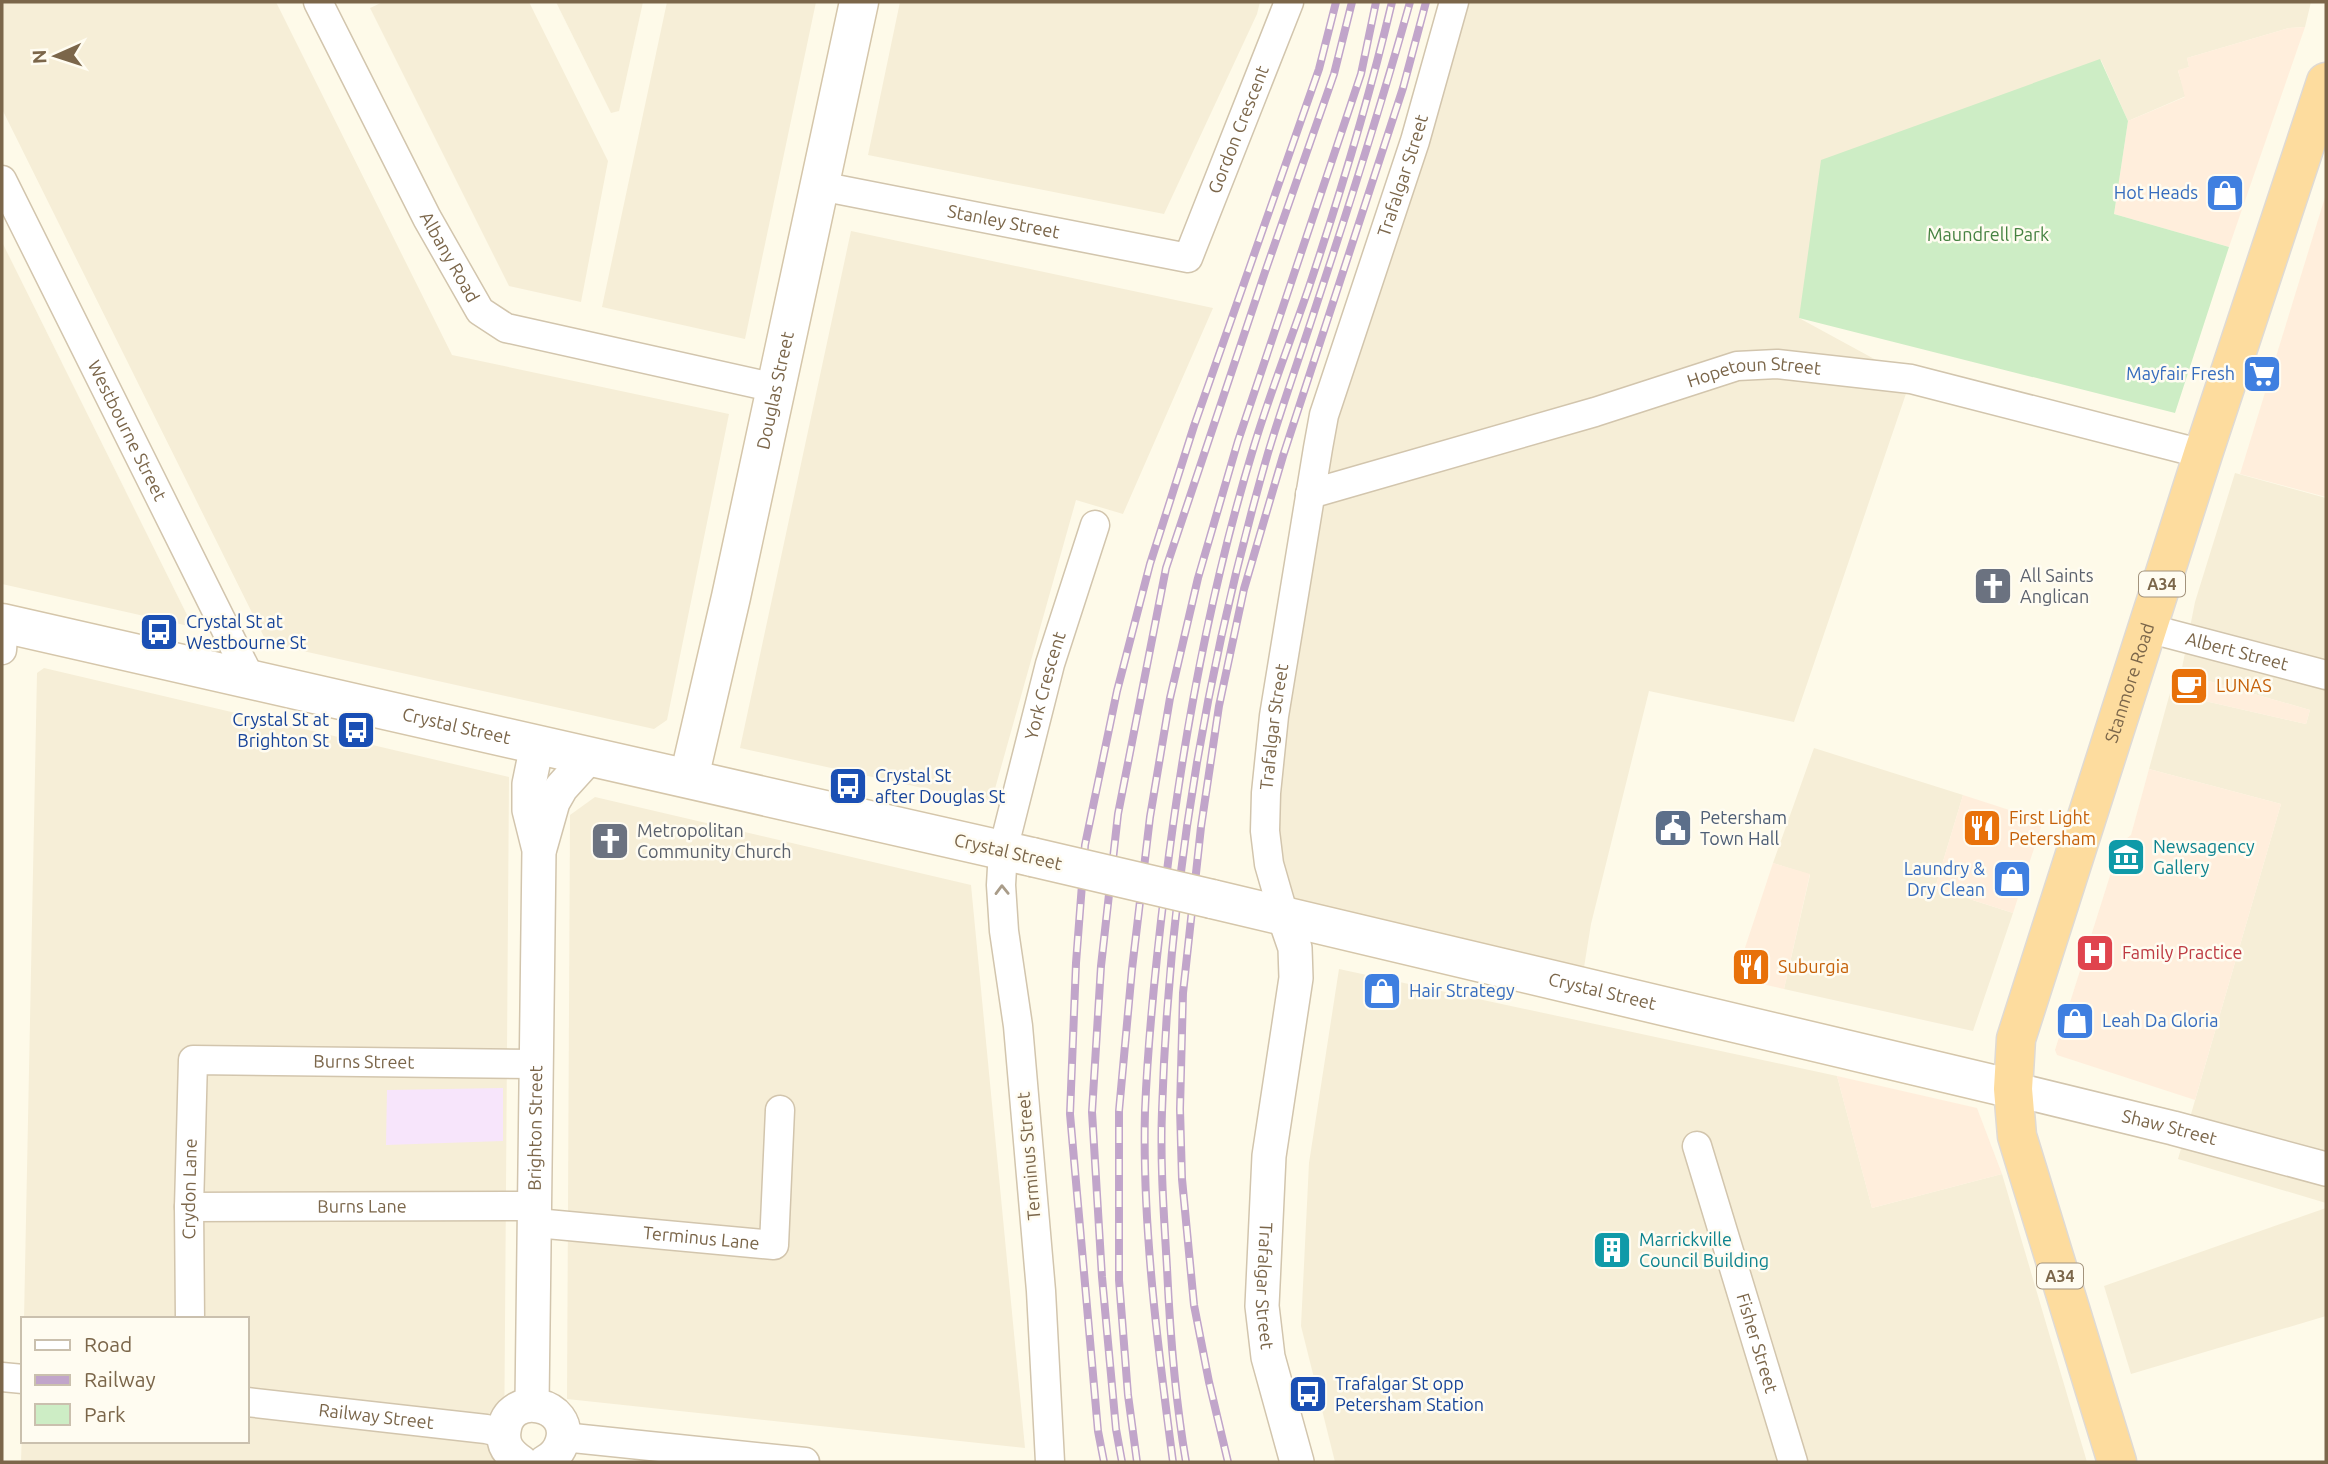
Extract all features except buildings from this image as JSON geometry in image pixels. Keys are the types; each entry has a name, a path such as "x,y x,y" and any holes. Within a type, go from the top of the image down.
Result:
{"highway":[{"name":"Stanmore Road","path":"2013,1088 2016,1039 2203,454 2326,82"},
{"name":"A34","path":"2013,1088 2017,1136 2118,1462"}],"main road":[{"name":"Douglas Street","path":"689,778 731,597 859,2"},
{"name":"Crystal Street","path":"3,633 251,680 689,778 2013,1088"}],"street":[{"name":"Albany Road","path":"318,2 427,218 480,312 506,328 776,388"},
{"name":"Gordon Crescent","path":"1188,258 1289,2"},
{"name":"Trafalgar Street","path":"1297,1462 1268,1357 1262,1306 1269,1156 1296,978 1295,948 1269,864 1265,812 1274,716 1324,415 1415,141 1454,2"},
{"name":"Westbourne Street","path":"2,180 251,680"},
{"name":"Stanley Street","path":"820,186 1188,258"},
{"name":"Hopetoun Street","path":"1310,494 1595,412 1737,366 1777,364 1911,379 2203,454"},
{"name":"York Crescent","path":"1018,854 1050,664 1095,525"},
{"name":"Albert Street","path":"2147,628 2326,675"},
{"name":"Brighton Street","path":"532,1405 539,850 528,810 529,784 537,745"},
{"name":"Brighton Street","path":"539,850 557,794 590,757"},
{"name":"Terminus Street","path":"1018,854 1001,885 1004,930 1018,1026 1040,1278 1051,1462"},
{"name":"Burns Street","path":"192,1060 537,1064"},
{"name":"Crydon Lane","path":"190,1317 192,1060"},
{"name":"Shaw Street","path":"2013,1088 2326,1168"},
{"name":"Terminus Lane","path":"536,1215 774,1245 780,1110"},
{"name":"Fisher Street","path":"1697,1146 1793,1462"},
{"name":"Burns Lane","path":"189,1207 536,1215"},
{"path":"2,1377 21,1379"},
{"name":"Railway Street","path":"248,1402 503,1433"},
{"path":"520,1462 507,1450 503,1433 505,1424 516,1410 532,1405 541,1405 555,1414 563,1429 554,1450 806,1462"}],"shaded area":[{"path":"2,2 276,2 452,355 729,414 667,720 654,729 267,643 2,109"},
{"path":"383,2 529,2 608,161 581,302 509,286 370,8"},
{"path":"556,2 643,2 619,111 611,113"},
{"path":"667,2 816,2 745,339 602,307"},
{"path":"900,2 1260,2 1257,14 1164,214 868,155"},
{"path":"1454,2 2311,2 2305,27 2289,28 2187,58 2189,67 2178,71 2186,96 2128,121 2101,60 1799,318 1911,379 1794,722 1649,691 1591,924 1581,986 1345,930 1277,893 1269,864 1318,448"},
{"path":"2305,27 2229,247 2114,214 2128,121 2185,97 2178,70 2189,67 2187,58 2289,28"},
{"path":"2326,194 2326,497 2240,474"},
{"path":"851,231 1213,308 1123,514 1076,500 991,803 740,748"},
{"path":"2,242 193,627 2,584"},
{"path":"2235,473 2326,498 2326,1203 2178,1159 2281,804 2149,769 2170,693 2306,724 2310,710 2181,673 2195,602"},
{"path":"44,668 509,777 504,1462 21,1462 22,1443 248,1443 248,1317 24,1317 37,673"},
{"path":"2181,673 2310,710 2306,724 2170,693 2174,677"},
{"path":"1814,748 1963,795 1935,888 2013,913 1973,1031 1784,989 1810,875 1773,863"},
{"path":"2149,769 2281,804 2195,1100 2057,1055 2055,1050 2120,844 2131,835"},
{"path":"1963,795 2043,821 2013,913 1935,888"},
{"path":"595,797 971,885 1025,1448 567,1399 570,815"},
{"path":"1773,863 1810,874 1784,989 1735,978"},
{"path":"1339,969 1837,1076 1872,1208 2002,1174 2087,1462 1335,1462 1301,1326 1309,1163"},
{"path":"1837,1076 1977,1108 2002,1174 1872,1208"},
{"path":"503,1088 503,1141 386,1145 387,1090"},
{"path":"2326,1208 2326,1316 2131,1374 2104,1286"}],"green space":[{"name":"Maundrell Park","path":"2100,59 2128,121 2114,214 2229,247 2175,413 1799,318 1821,160"}],"railway":[{"path":"1104,1462 1098,1431 1070,1114 1076,963 1085,845 1117,691 1150,564 1194,426 1319,69 1336,2"},
{"path":"1122,1462 1116,1429 1102,1277 1092,1112 1101,966 1118,814 1166,568 1334,74 1352,2"},
{"path":"1137,1462 1128,1395 1119,1280 1119,1111 1150,817 1170,698 1198,578 1238,441 1361,74 1376,2"},
{"path":"1173,1462 1149,1242 1145,1111 1156,971 1180,775 1211,609 1238,500 1260,426 1343,183 1392,2"},
{"path":"1186,1462 1171,1341 1162,1131 1166,1027 1173,944 1194,779 1226,615 1268,453 1365,153 1410,2"},
{"path":"1228,1462 1194,1305 1182,1179 1180,1109 1183,993 1201,827 1219,706 1244,589 1283,456 1403,88 1426,2"}],"place":[{"name":"Hot Heads","path":"2225,193"},
{"name":"Mayfair Fresh","path":"2262,374"},
{"name":"All Saints Anglican","path":"1993,586"},
{"name":"Crystal St at Westbourne St","path":"159,632"},
{"name":"LUNAS","path":"2189,686"},
{"name":"Crystal St at Brighton St","path":"356,730"},
{"name":"Crystal St after Douglas St","path":"848,786"},
{"name":"Petersham Town Hall","path":"1673,828"},
{"name":"First Light Petersham","path":"1982,828"},
{"name":"Metropolitan Community Church","path":"610,841"},
{"name":"Newsagency Gallery","path":"2126,857"},
{"name":"Laundry & Dry Clean","path":"2012,879"},
{"name":"Family Practice","path":"2095,953"},
{"name":"Suburgia","path":"1751,967"},
{"name":"Hair Strategy","path":"1382,991"},
{"name":"Leah Da Gloria","path":"2075,1021"},
{"name":"Marrickville Council Building","path":"1612,1250"},
{"name":"Trafalgar St opp Petersham Station","path":"1308,1394"}]}
